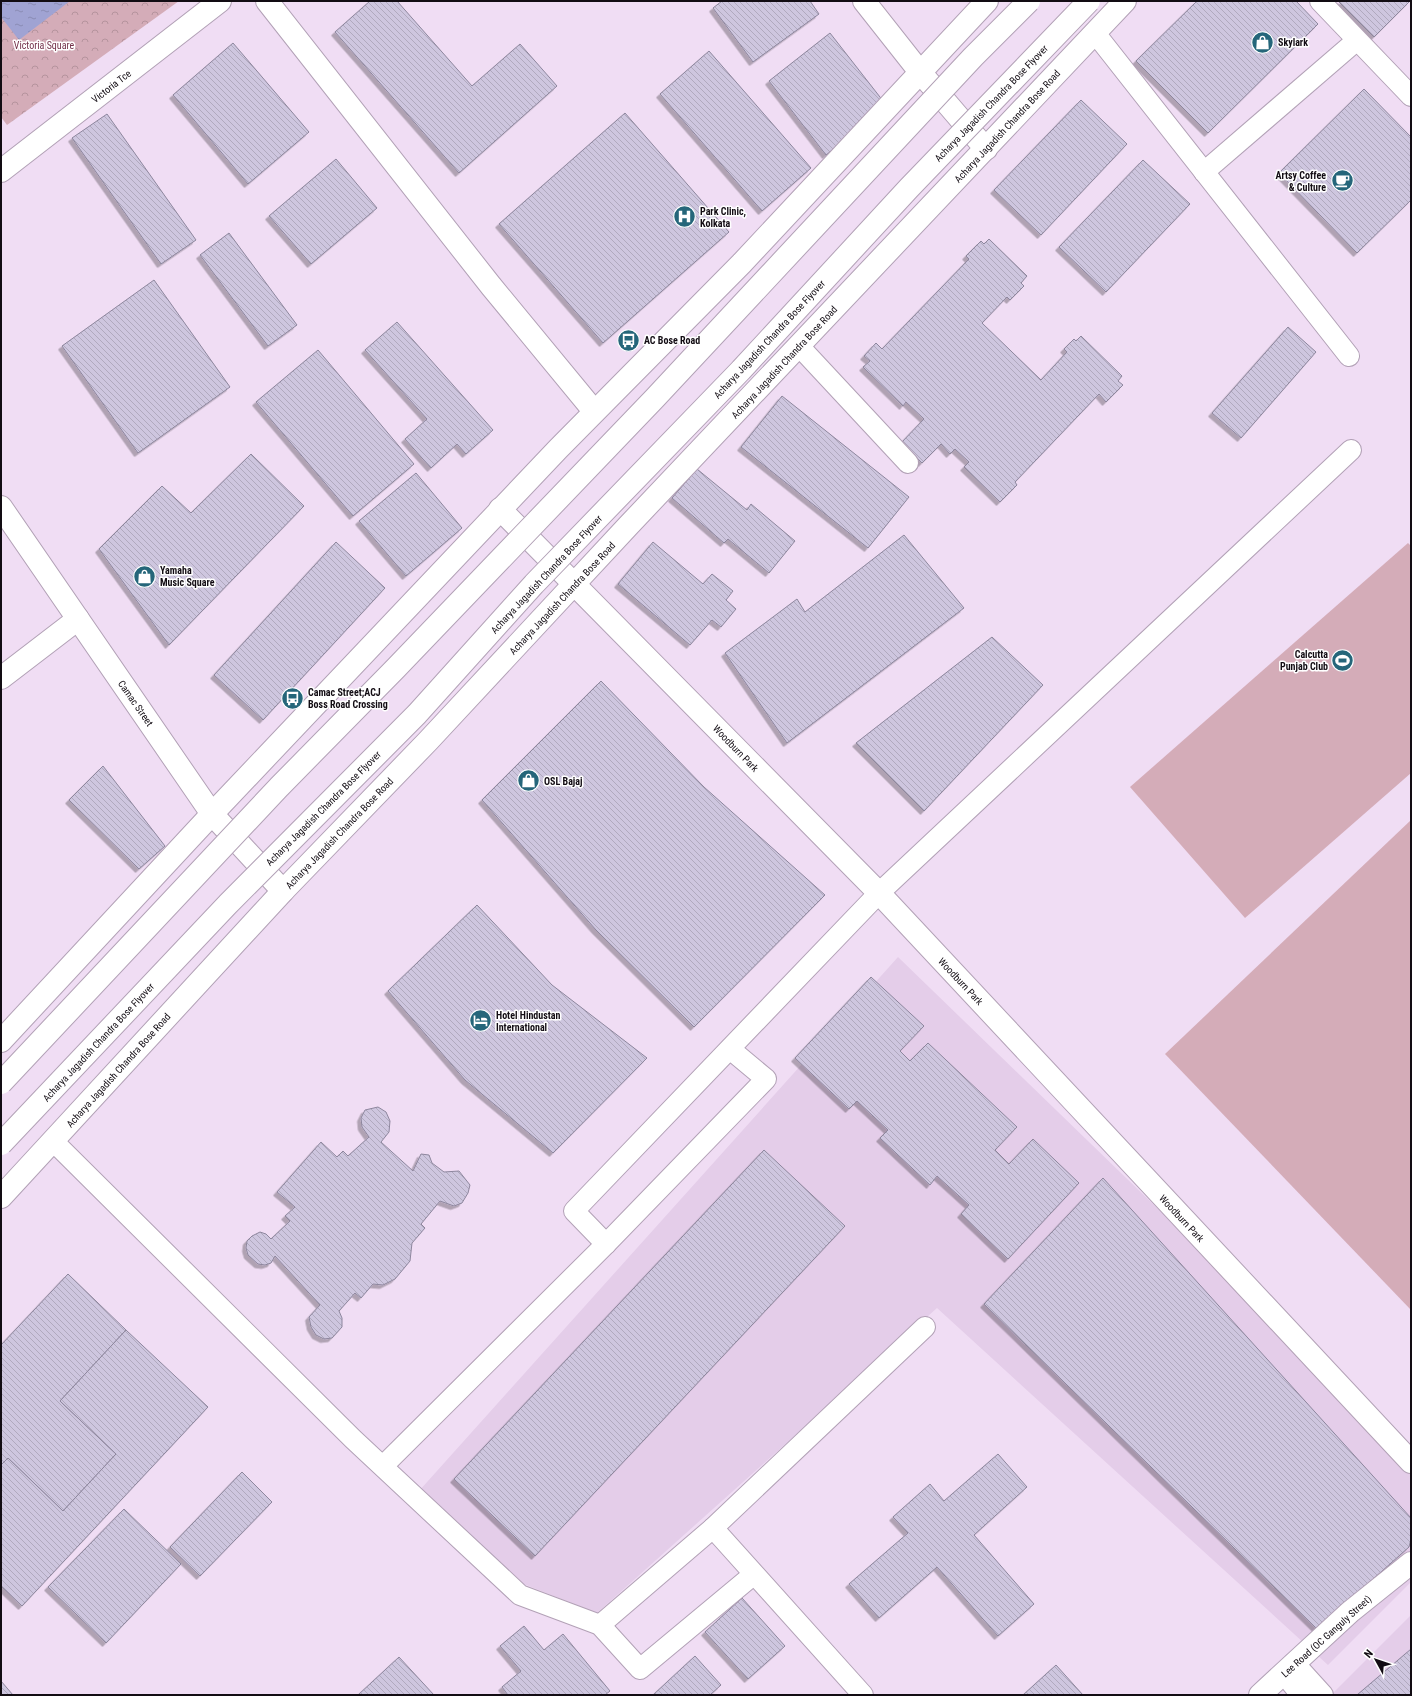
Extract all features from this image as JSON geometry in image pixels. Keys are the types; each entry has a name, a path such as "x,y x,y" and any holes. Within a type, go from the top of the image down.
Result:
{"main road":[{"name":"Victoria Tce","path":"1,171 220,1"},
{"path":"267,1 490,286 594,411"},
{"path":"864,1 920,72 986,149"},
{"path":"1,1041 212,814 500,509 594,411 742,263 987,1"},
{"path":"1,1083 279,787 396,668 660,392 973,57 1030,1"},
{"name":"Acharya Jagadish Chandra Bose Flyover","path":"1,1144 228,904 417,714 534,584 741,370 909,188 1089,1"},
{"name":"Acharya Jagadish Chandra Bose Road","path":"1,1197 283,891 428,741 1125,1"},
{"name":"Camac Street","path":"1,507 212,814 283,891"},
{"name":"Woodburn Park","path":"500,509 879,893 1411,1462"},
{"path":"1,678 78,619"},
{"name":"Lee Road (OC Ganguly Street)","path":"1260,1695 1350,1612 1411,1563"}],"lane":[{"path":"1320,1 1356,41 1411,96"},
{"path":"1095,33 1349,356"},
{"path":"1204,172 1356,41"},
{"path":"799,346 908,463"},
{"path":"606,1244 574,1211 879,893 1351,450"},
{"path":"383,1466 606,1244 766,1079 730,1049"},
{"path":"53,1141 353,1439 520,1595 600,1625 640,1669 753,1575"},
{"path":"600,1625 713,1528 925,1327"},
{"path":"713,1528 753,1575 863,1695"},
{"path":"1289,1669 1301,1695"},
{"path":"1289,1669 1323,1695"}],"shaded area":[{"path":"898,957 1411,1454 1411,1582 1328,1665 937,1308 597,1613 521,1583 419,1491"},
{"path":"1411,1615 1411,1695 1331,1695"}],"green space":[{"name":"Victoria Square","path":"1,1 179,1 7,125 1,117"},
{"name":"Calcutta Punjab Club","path":"1408,543 1411,546 1411,773 1245,918 1130,787"},
{"path":"1411,820 1411,1310 1165,1054"}],"water":[{"path":"1,1 70,1 19,40 1,17"}],"building":[{"path":"370,1 397,1 472,86 520,44 557,86 459,173 335,32"},
{"path":"722,1 810,1 819,14 753,62 713,8"},
{"path":"1197,1 1296,1 1318,24 1208,133 1136,61"},
{"path":"1338,1 1410,1 1374,37"},
{"path":"830,33 887,106 826,155 769,81"},
{"path":"233,43 309,132 248,184 173,95"},
{"path":"709,51 811,168 762,211 660,94"},
{"path":"1364,89 1411,137 1411,200 1357,253 1279,173"},
{"path":"1081,100 1127,144 1041,235 994,190"},
{"path":"625,113 729,232 603,343 499,224"},
{"path":"107,114 196,240 161,264 72,138"},
{"path":"336,159 377,208 311,264 269,216"},
{"path":"1143,160 1190,204 1106,292 1059,247"},
{"path":"229,233 297,325 268,346 200,255"},
{"path":"989,239 1027,276 1021,283 1024,286 1010,300 1007,297 982,323 1041,380 1067,352 1064,349 1074,339 1076,341 1081,336 1122,376 1118,381 1123,385 1106,402 1099,394 1015,482 1017,485 1000,502 964,467 969,462 955,449 950,454 941,444 922,463 901,443 924,419 906,402 903,406 863,367 870,361 864,356 876,343 882,349 969,259 966,256 981,241 984,244"},
{"path":"154,280 230,387 138,453 62,346"},
{"path":"397,322 493,430 466,454 457,444 431,468 405,439 427,419 365,350"},
{"path":"1288,327 1316,352 1241,438 1212,413"},
{"path":"318,350 414,464 353,516 256,402"},
{"path":"782,396 909,497 868,548 741,447"},
{"path":"251,454 304,506 169,645 99,549 162,486 191,513"},
{"path":"697,469 747,510 751,504 795,541 769,573 728,539 724,543 672,498"},
{"path":"416,473 462,528 406,576 359,521"},
{"path":"904,535 964,608 787,743 725,653 797,599 805,612"},
{"path":"336,542 385,588 263,720 214,675"},
{"path":"653,542 703,584 712,574 733,591 726,600 736,609 721,627 712,620 690,645 618,584"},
{"path":"992,637 1043,685 924,811 856,743"},
{"path":"601,681 704,787 825,895 694,1027 596,930 482,800"},
{"path":"103,766 165,846 139,869 69,800"},
{"path":"477,905 552,985 647,1058 553,1153 465,1080 388,991"},
{"path":"871,977 924,1026 900,1051 910,1061 928,1043 1017,1127 995,1150 1009,1164 1033,1139 1079,1183 1008,1259 961,1214 969,1205 937,1176 930,1185 880,1138 888,1130 857,1101 849,1109 795,1058"},
{"path":"378,1107 386,1112 390,1121 389,1132 381,1142 413,1171 421,1154 429,1155 432,1163 444,1172 459,1171 470,1185 468,1193 462,1203 454,1206 440,1201 421,1224 425,1228 412,1243 410,1261 395,1279 383,1285 373,1284 361,1298 355,1293 339,1311 342,1318 342,1327 332,1338 324,1339 316,1335 311,1327 309,1317 320,1305 275,1256 271,1263 265,1265 258,1264 248,1255 246,1248 247,1241 252,1236 260,1232 266,1234 271,1239 290,1221 285,1216 295,1207 277,1192 321,1142 337,1157 343,1151 348,1156 369,1137 362,1127 361,1118 365,1110"},
{"path":"764,1150 845,1226 535,1556 454,1479"},
{"path":"1103,1178 1411,1518 1411,1539 1409,1547 1317,1629 984,1304"},
{"path":"68,1274 126,1330 60,1401 116,1454 63,1511 8,1458 1,1465 1,1345"},
{"path":"126,1330 208,1407 22,1606 1,1586 1,1465 8,1458 63,1511 116,1454 60,1401"},
{"path":"998,1454 1027,1487 974,1535 1034,1604 998,1636 937,1567 879,1618 849,1584 908,1533 893,1517 930,1484 944,1501"},
{"path":"242,1472 272,1502 200,1576 170,1547"},
{"path":"124,1509 181,1564 106,1643 48,1587"},
{"path":"742,1598 785,1646 748,1679 705,1632"},
{"path":"524,1626 544,1650 563,1634 610,1691 605,1695 508,1695 502,1687 521,1671 500,1646"},
{"path":"1411,1649 1411,1695 1357,1695"},
{"path":"695,1656 721,1685 710,1695 653,1695"},
{"path":"399,1657 434,1695 358,1695"},
{"path":"1056,1665 1083,1695 1023,1695"},
{"path":"1,1681 13,1695 1,1695"}],"place":[{"name":"Skylark","path":"1262,42"},
{"name":"Artsy Coffee & Culture","path":"1342,181"},
{"name":"Park Clinic, Kolkata","path":"685,217"},
{"name":"AC Bose Road","path":"628,340"},
{"name":"Yamaha Music Square","path":"145,576"},
{"name":"Calcutta Punjab Club","path":"1343,660"},
{"name":"Camac Street;ACJ Boss Road Crossing","path":"293,698"},
{"name":"OSL Bajaj","path":"528,781"},
{"name":"Hotel Hindustan International","path":"480,1021"}]}
